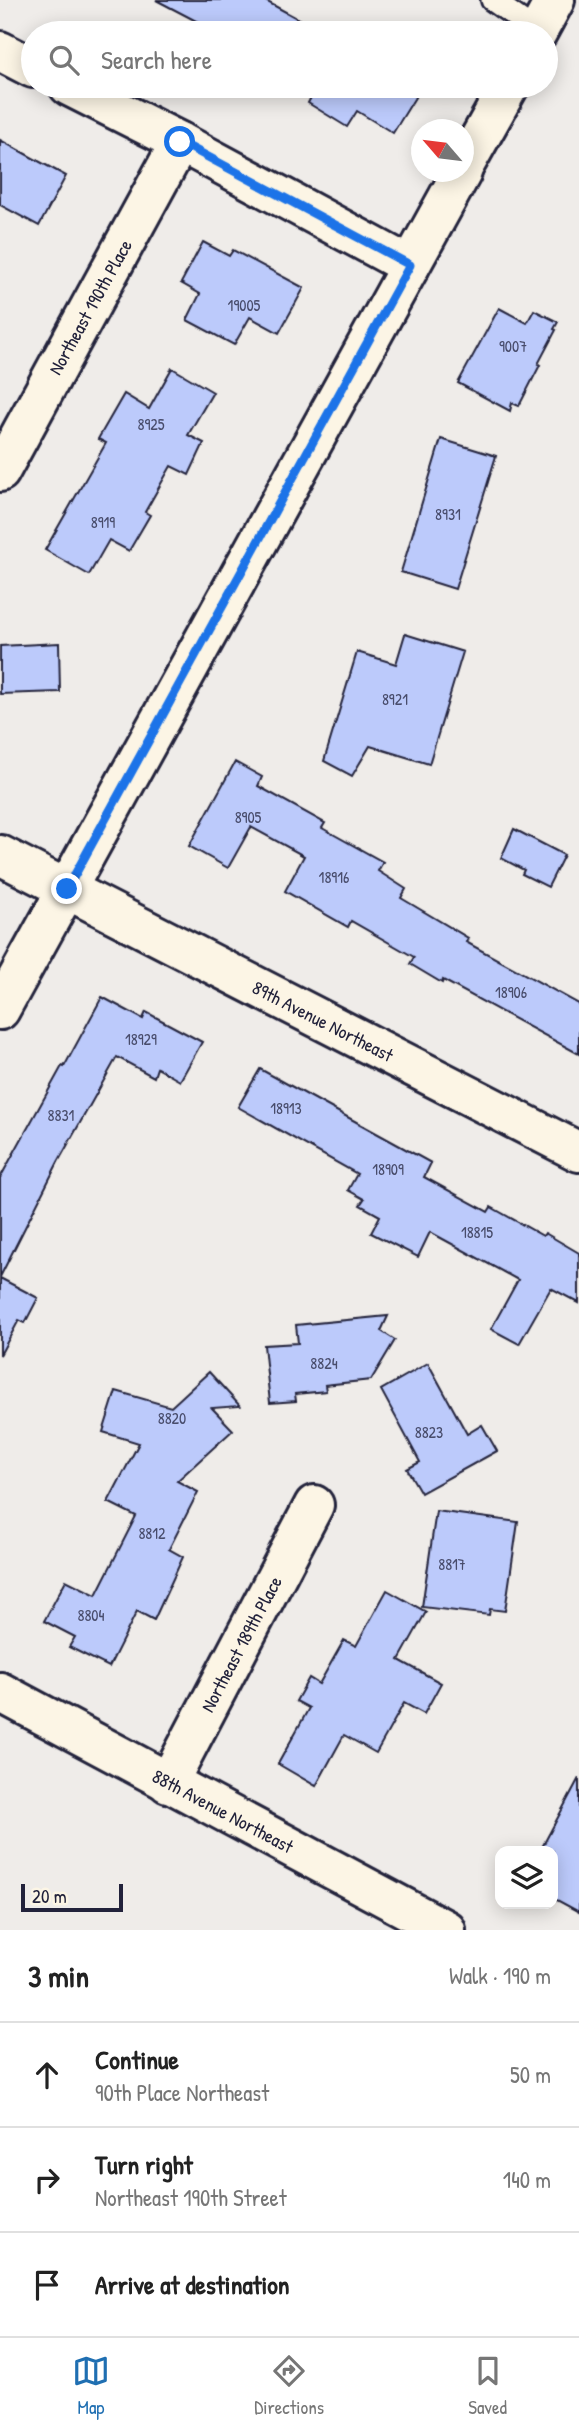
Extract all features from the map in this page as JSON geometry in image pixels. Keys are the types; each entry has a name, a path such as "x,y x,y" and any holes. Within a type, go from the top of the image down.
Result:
{"street":[{"path":"0,51 21,62"},
{"path":"93,98 410,265"},
{"path":"474,150 502,98"},
{"name":"Northeast 190th Place","path":"0,472 180,142"},
{"path":"0,1010 456,182"},
{"name":"89th Avenue Northeast","path":"0,855 579,1152"},
{"name":"Northeast 189th Place","path":"169,1783 314,1505"},
{"name":"88th Avenue Northeast","path":"0,1692 446,1930"}],"lane":[{"path":"492,0 541,21"}],"building":[{"path":"156,0 264,0 302,21 196,21"},
{"path":"311,98 415,98 393,133 357,111 347,127 308,103"},
{"path":"0,140 66,176 39,226 0,205"},
{"path":"203,242 229,256 233,250 304,288 279,333 250,317 234,345 187,320 200,294 181,283"},
{"path":"499,308 527,323 534,310 558,322 519,406 512,403 510,411 458,383"},
{"path":"172,368 213,392 188,435 204,443 189,475 171,466 145,512 150,515 129,551 109,540 89,575 45,550 106,443 98,439 124,394 149,409"},
{"path":"441,439 496,456 455,589 401,572"},
{"path":"405,634 463,652 429,764 370,746 352,776 324,761 357,652 396,664"},
{"path":"59,643 60,692 0,694 0,646"},
{"path":"235,762 262,777 258,786 325,823 322,828 383,862 378,871 406,889 401,898 468,938 466,942 579,1004 579,1054 443,980 442,983 410,964 414,957 351,921 348,927 285,891 304,856 251,827 228,868 189,846"},
{"path":"514,829 564,855 548,887 522,874 524,870 501,858"},
{"path":"102,997 143,1019 146,1012 202,1042 180,1081 157,1068 154,1077 117,1057 58,1162 0,1277 0,1178"},
{"path":"260,1069 431,1163 424,1177 488,1212 491,1207 579,1253 579,1303 551,1288 519,1344 491,1329 518,1280 430,1232 418,1257 371,1233 380,1216 360,1205 364,1199 348,1190 357,1174 238,1107"},
{"path":"0,1278 38,1298 25,1323 19,1320 0,1355"},
{"path":"388,1316 381,1331 395,1340 371,1380 325,1385 326,1391 295,1394 296,1401 270,1403 264,1345 298,1343 296,1325"},
{"path":"428,1363 467,1434 482,1425 497,1451 421,1493 407,1469 420,1462 381,1390"},
{"path":"209,1372 240,1406 212,1408 233,1430 177,1481 198,1492 169,1549 183,1557 154,1620 137,1611 109,1667 69,1647 75,1637 44,1621 66,1580 96,1595 136,1516 108,1502 139,1443 103,1432 116,1391 171,1407"},
{"path":"436,1511 518,1522 505,1611 490,1609 489,1615 422,1607"},
{"path":"387,1590 426,1612 399,1660 441,1683 424,1714 404,1703 376,1753 344,1735 316,1786 278,1764 309,1708 296,1701 309,1678 319,1684 344,1640 356,1646"},
{"path":"579,1778 579,1912 558,1901 558,1846 543,1846"}],"route":[{"path":"67,889 410,265 180,142"}]}
